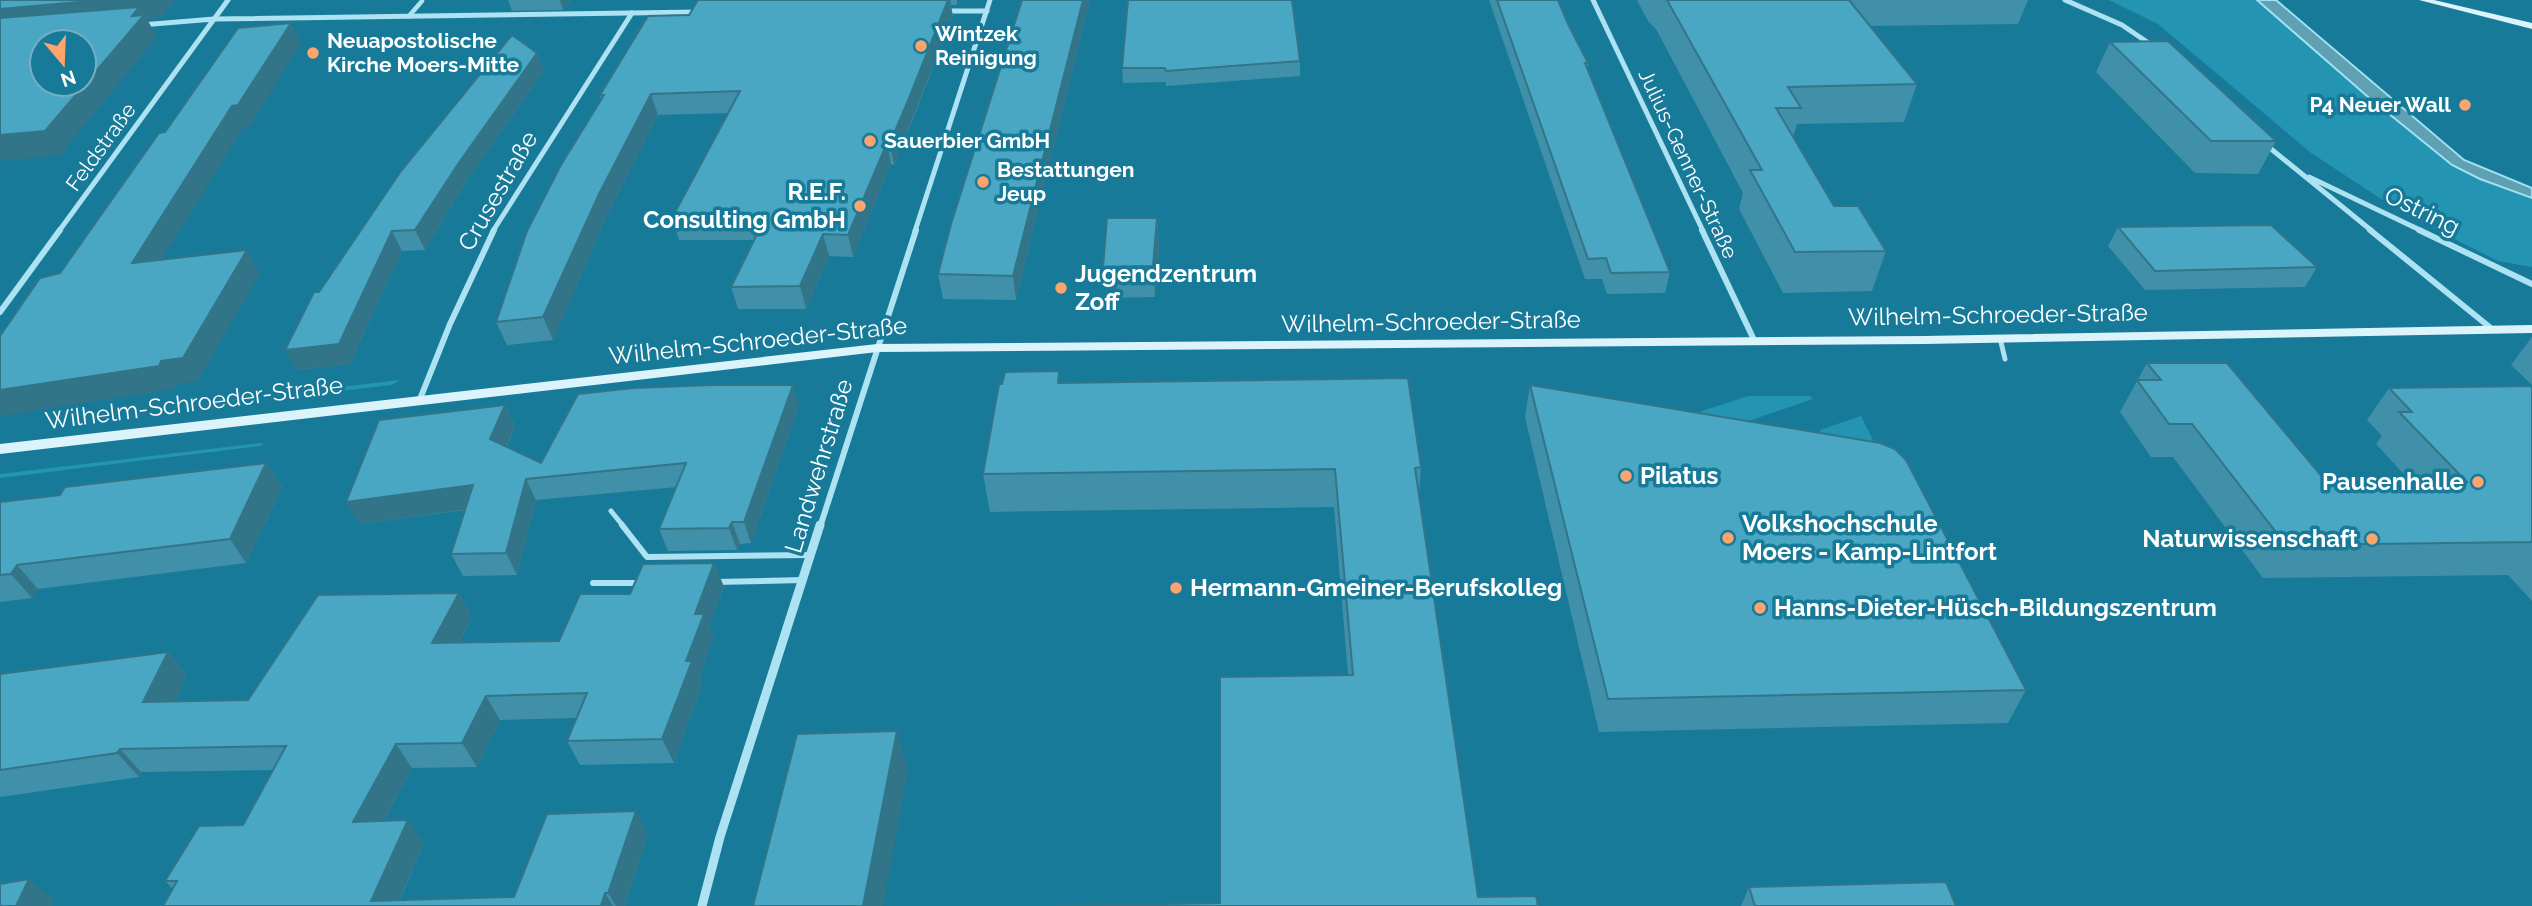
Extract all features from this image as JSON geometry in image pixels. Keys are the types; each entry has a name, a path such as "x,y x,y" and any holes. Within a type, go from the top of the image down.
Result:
{"main road":[{"path":"2423,0 2532,26"},
{"name":"Wilhelm-Schroeder-Straße","path":"0,449 877,348 1755,342 2532,329"}],"street":[{"name":"Feldstraße","path":"0,312 228,0"},
{"name":"Landwehrstraße","path":"702,906 720,837 990,0"},
{"name":"Julius-Genner-Straße","path":"1593,0 1755,342"},
{"path":"2065,0 2092,10 2140,35 2161,53"},
{"path":"409,16 422,1"},
{"path":"932,11 986,10"},
{"path":"134,25 214,19 700,12"},
{"name":"Crusestraße","path":"420,399 450,324 494,229 632,13"},
{"name":"Ostring","path":"2255,135 2492,329"},
{"name":"Ostring","path":"2296,171 2532,284"}],"lane":[{"path":"2000,338 2005,359"},
{"path":"611,511 647,557 811,555"},
{"path":"704,582 803,580"},
{"path":"593,583 648,582"}],"shaded area":[{"path":"2109,0 2257,0 2367,96 2480,179 2532,198 2532,267 2498,261 2401,212 2311,153 2158,24"},
{"path":"2257,0 2276,0 2464,160 2532,188 2532,198 2480,179 2452,165 2367,96"},
{"path":"400,380 392,385 212,406 214,402"},
{"path":"1748,396 1810,396 1813,399 1728,428 1693,414"},
{"path":"1861,416 1884,462 1820,464 1820,430"},
{"path":"263,444 261,446 0,478 0,474"}],"building":[{"path":"0,0 101,0 0,9"},
{"path":"698,0 948,0 890,143 887,143 848,235 823,234 800,286 731,287 765,218 672,218 740,91 651,94 599,194 543,317 496,322 527,231 561,165 604,95 600,95 648,16 689,15"},
{"path":"1022,0 1083,0 1013,276 938,274 951,224"},
{"path":"1128,0 1292,0 1300,61 1166,71 1165,68 1122,68"},
{"path":"1497,0 1558,0 1588,63 1585,63 1670,272 1611,273 1606,258 1588,259"},
{"path":"1667,0 1849,0 1917,84 1788,87 1801,108 1776,108 1834,206 1858,206 1886,251 1795,252 1750,170 1762,170"},
{"path":"139,7 132,16 144,15 98,69 98,28 28,28 28,98 73,98 45,131 0,135 0,18"},
{"path":"291,23 238,105 232,106 132,263 247,250 183,358 161,361 159,366 0,390 0,336 40,278 60,273 159,133 165,132 238,28"},
{"path":"512,35 537,53 415,230 392,231 339,344 285,350 314,292 319,292 401,171"},
{"path":"2168,41 2276,141 2211,141 2110,42"},
{"path":"1107,218 1157,218 1153,266 1103,267"},
{"path":"2271,225 2317,267 2155,271 2118,227"},
{"path":"2147,363 2227,363 2328,484 2467,482 2399,412 2412,412 2389,388 2532,386 2532,542 2286,545 2192,424 2169,424 2137,380 2161,380"},
{"path":"1059,371 1058,383 1408,378 1421,467 1415,468 1478,897 1536,896 1538,906 1055,906 1220,903 1220,677 1353,675 1335,469 983,474 999,384 1002,384 1005,372"},
{"path":"793,385 744,522 732,522 729,528 659,529 686,463 526,479 506,553 451,554 473,485 346,502 379,420 505,405 490,439 541,463 578,394 634,388"},
{"name":"Hanns-Dieter-Hüsch-Bildungszentrum","path":"1530,385 1880,443 1895,449 1906,460 2026,690 1608,699"},
{"path":"266,463 230,539 17,565 11,574 0,575 0,502 60,495 65,487"},
{"path":"714,563 695,614 704,614 686,661 692,661 662,739 567,741 587,693 486,696 462,743 396,744 353,822 408,820 371,901 514,897 547,814 636,811 601,906 163,906 177,881 165,881 199,826 243,825 286,746 120,749 117,753 0,770 0,674 168,652 143,702 248,700 318,595 459,593 432,643 559,641 580,594 630,594 643,564"},
{"path":"897,731 863,906 753,906 797,734"},
{"path":"29,879 16,906 0,906 0,884"},
{"path":"1946,882 1956,906 1755,906 1749,887"}],"place":[{"name":"Wintzek Reinigung","path":"921,46"},
{"name":"Neuapostolische Kirche Moers-Mitte","path":"313,53"},
{"name":"P4 Neuer Wall","path":"2465,105"},
{"name":"Sauerbier GmbH","path":"870,141"},
{"name":"Bestattungen Jeup","path":"983,182"},
{"name":"R.E.F. Consulting GmbH","path":"860,206"},
{"name":"Jugendzentrum Zoff","path":"1061,288"},
{"name":"Pilatus","path":"1626,476"},
{"name":"Pausenhalle","path":"2478,482"},
{"name":"Volkshochschule Moers - Kamp-Lintfort","path":"1728,538"},
{"name":"Naturwissenschaft","path":"2372,539"},
{"name":"Hermann-Gmeiner-Berufskolleg","path":"1176,588"},
{"name":"Hanns-Dieter-Hüsch-Bildungszentrum","path":"1760,608"}]}
